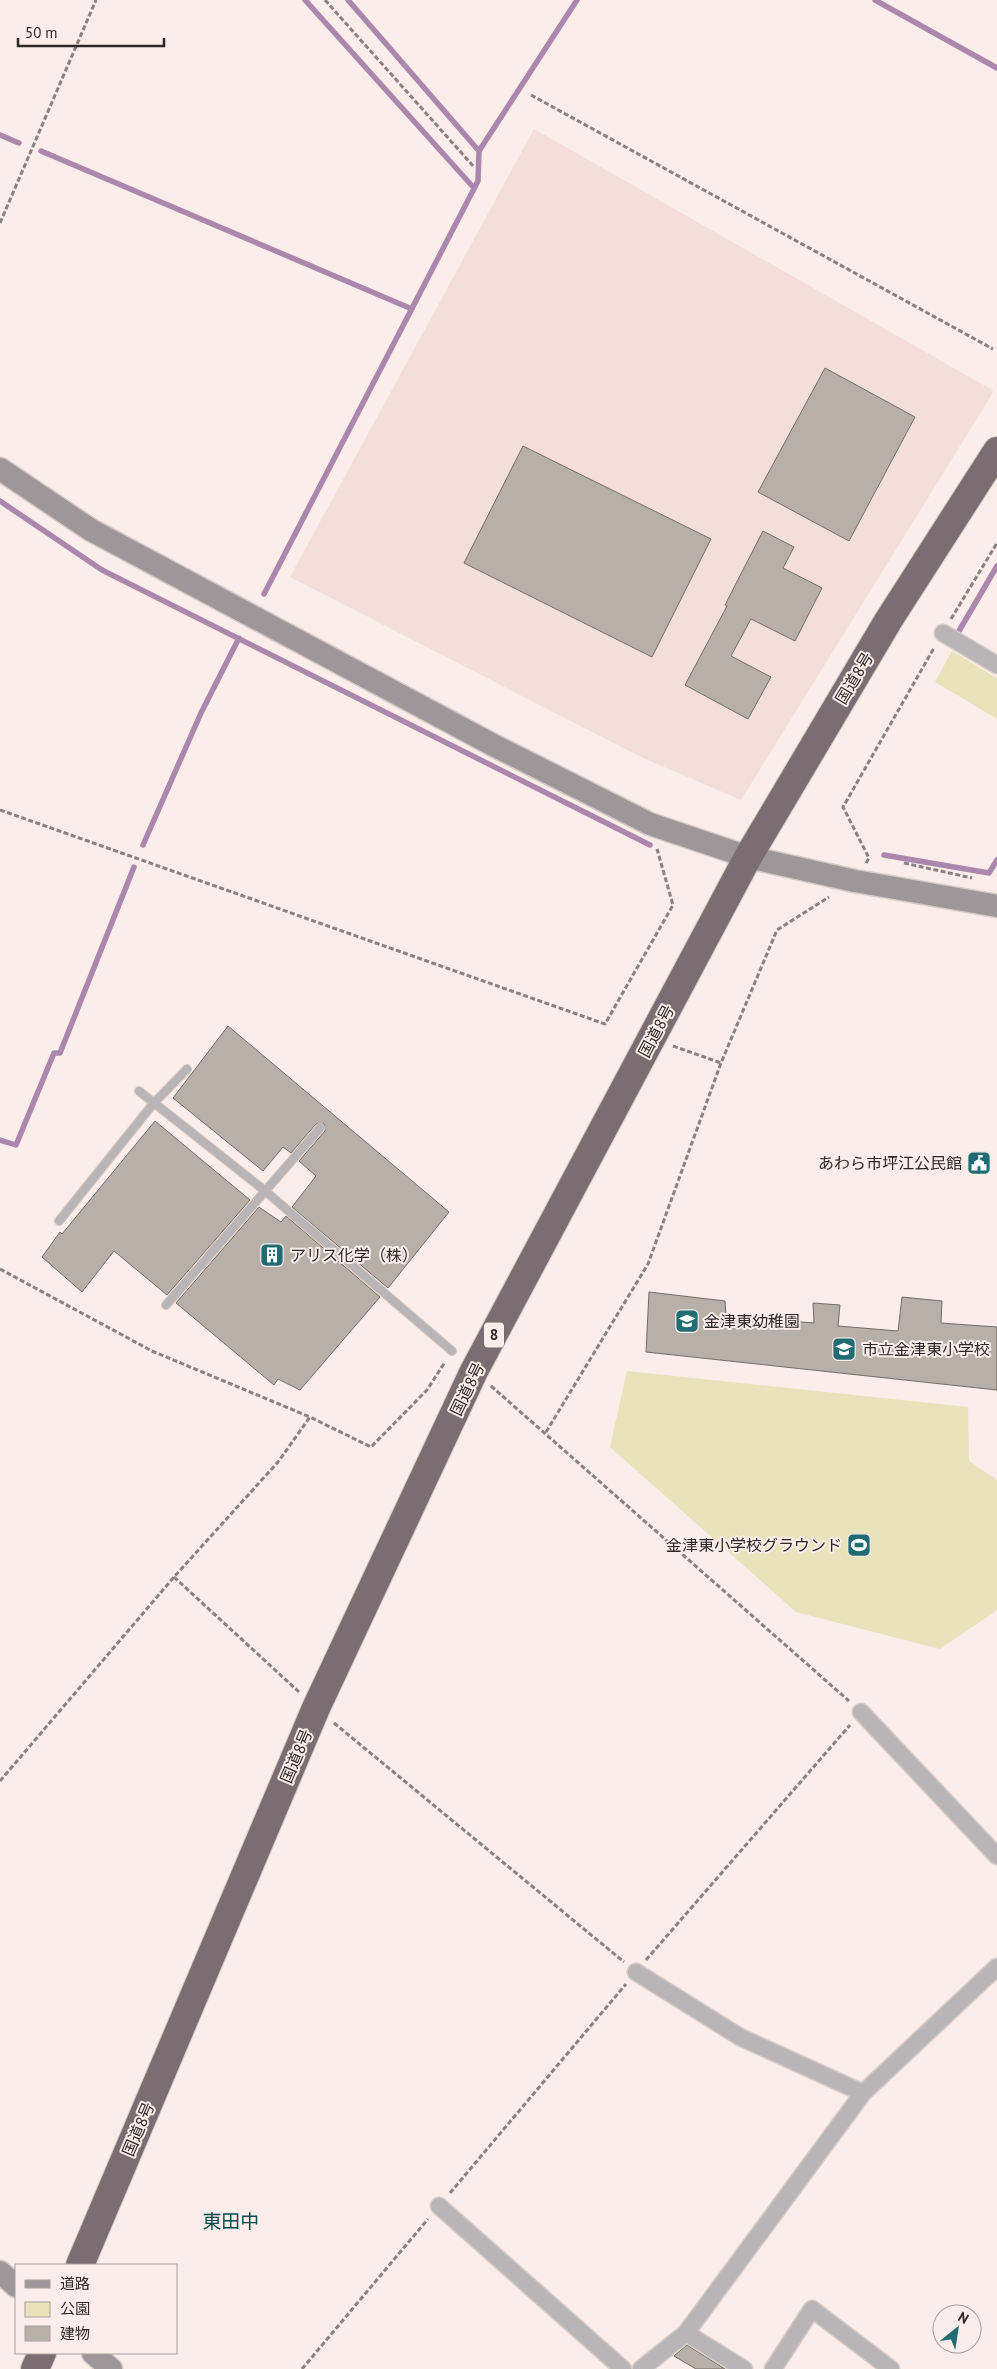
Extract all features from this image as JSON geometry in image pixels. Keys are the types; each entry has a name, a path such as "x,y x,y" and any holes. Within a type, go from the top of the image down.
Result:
{"highway":[{"name":"国道8号","path":"80,2264 316,1708 474,1371 748,857 888,621 997,451"},
{"path":"35,2369 42,2354"}],"street":[{"path":"0,469 92,530 494,746 650,824 748,857 855,881 997,906"},
{"path":"943,633 997,665"},
{"path":"861,1712 997,1856"},
{"path":"641,2369 686,2332 862,2093 997,1967"},
{"path":"636,1972 740,2037 862,2093"},
{"path":"439,2206 623,2369"},
{"path":"0,2272 15,2285"},
{"path":"772,2369 812,2310 891,2369"},
{"path":"686,2332 744,2369"},
{"path":"94,2354 111,2369"}],"lane":[{"path":"59,1221 153,1104 187,1069"},
{"path":"139,1091 264,1190 452,1351"},
{"path":"166,1305 264,1190 320,1128"}],"path":[{"path":"0,223 96,0"},
{"path":"325,0 474,167"},
{"path":"531,95 993,349"},
{"path":"546,1432 648,1264 721,1063 777,930 855,881 869,858 843,807 997,542"},
{"path":"0,810 605,1024 673,905 650,824"},
{"path":"904,863 978,880"},
{"path":"652,1038 721,1063"},
{"path":"0,1269 152,1351 310,1417 371,1447 427,1390 452,1351"},
{"path":"302,2369 636,1972 861,1712 546,1432 474,1371"},
{"path":"0,1782 174,1577 278,1462 310,1417"},
{"path":"174,1577 316,1708 636,1972"}],"shaded area":[{"path":"534,129 994,391 741,800 641,757 290,577"}],"green space":[{"path":"952,651 997,678 997,719 935,682"},
{"name":"金津東小学校グラウンド","path":"627,1371 968,1407 969,1461 997,1480 997,1610 940,1649 796,1612 610,1447"}],"building":[{"path":"825,368 915,417 849,541 758,492"},
{"path":"523,446 711,539 652,657 464,563"},
{"path":"763,531 794,547 783,568 822,588 795,641 751,619 731,656 771,677 748,719 685,685 727,606 725,605"},
{"path":"228,1026 449,1212 388,1288 292,1207 316,1176 299,1161 325,1131 324,1124 316,1124 291,1153 283,1147 263,1171 173,1098"},
{"path":"155,1121 250,1200 167,1295 114,1251 82,1292 42,1257 60,1232 62,1234"},
{"name":"アリス化学（株）","path":"259,1207 281,1222 286,1216 380,1297 300,1390 278,1379 274,1385 176,1303"},
{"path":"649,1292 725,1301 726,1316 814,1323 813,1303 840,1305 838,1326 898,1331 902,1297 942,1301 941,1323 997,1327 997,1390 646,1352"},
{"path":"687,2345 725,2369 696,2369 674,2356"}],"waterway":[{"path":"305,0 474,188"},
{"path":"348,0 479,151 577,0"},
{"path":"875,0 997,68"},
{"path":"0,135 19,143"},
{"path":"41,151 412,309"},
{"path":"264,594 478,181 479,151"},
{"path":"0,501 102,570 650,845"},
{"path":"959,631 997,566"},
{"path":"143,845 201,713 239,638"},
{"path":"884,855 989,873 997,860"},
{"path":"0,1140 16,1145 54,1053 60,1053 134,867"}],"place":[{"name":"あわら市坪江公民館","path":"979,1163"},
{"name":"アリス化学（株）","path":"272,1255"},
{"name":"金津東幼稚園","path":"687,1321"},
{"name":"市立金津東小学校","path":"844,1349"},
{"name":"金津東小学校グラウンド","path":"859,1545"}],"district":[{"name":"東田中","path":"231,2221"}]}
